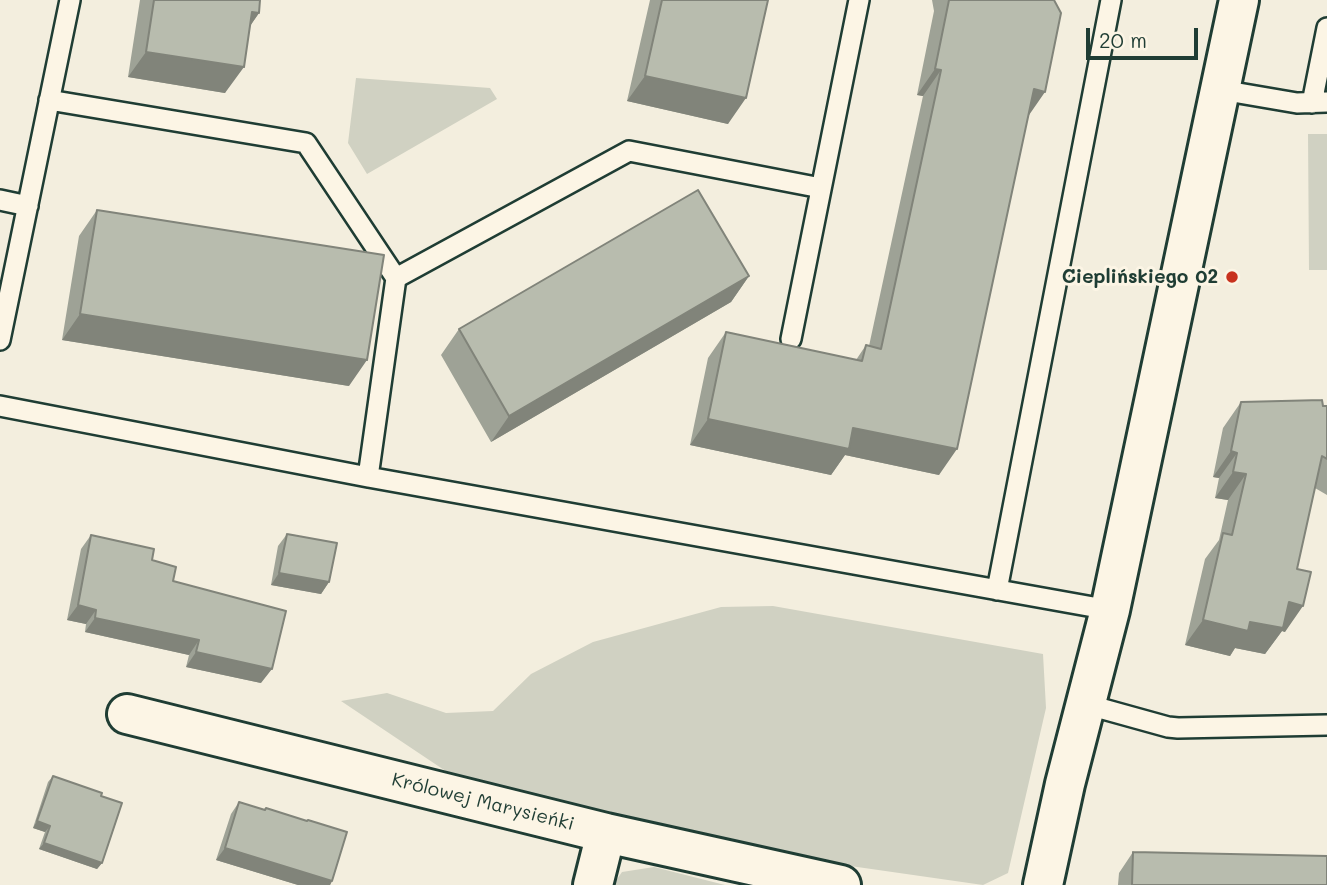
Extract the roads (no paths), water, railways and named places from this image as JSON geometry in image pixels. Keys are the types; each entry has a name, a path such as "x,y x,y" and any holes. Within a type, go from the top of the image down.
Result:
{"street":[{"path":"1043,885 1065,784 1110,610 1239,0"},
{"name":"Królowej Marysieńki","path":"127,714 606,833 841,885"},
{"path":"593,885 606,833"}],"lane":[{"path":"0,340 70,0"},
{"path":"791,339 859,0"},
{"path":"997,590 1111,0"},
{"path":"1221,90 1297,103 1320,102 1327,28"},
{"path":"49,100 306,143 396,278 368,477"},
{"path":"396,278 629,151 821,188"},
{"path":"0,200 27,206"},
{"path":"0,406 368,477 1110,610"},
{"path":"1085,704 1178,728 1327,725"}],"place":[{"name":"Cieplińskiego 02","path":"1232,277"}]}
